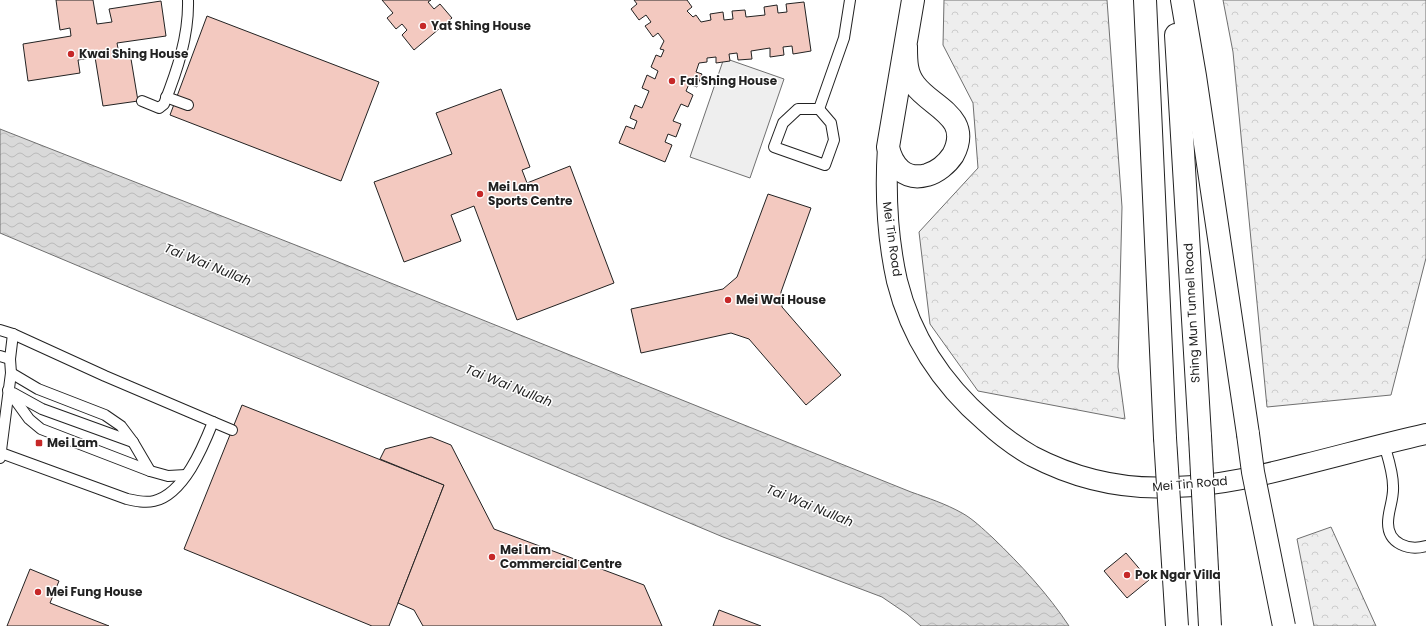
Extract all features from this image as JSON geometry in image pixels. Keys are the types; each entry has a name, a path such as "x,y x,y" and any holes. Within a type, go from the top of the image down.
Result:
{"main road":[{"name":"Mei Tin Road","path":"888,147 913,0"},
{"path":"1145,0 1165,438 1177,626"},
{"name":"Shing Mun Tunnel Road","path":"1174,0 1210,626"},
{"path":"1182,0 1195,76 1253,472 1284,626"},
{"path":"888,147 893,161 900,170 908,175 919,176 927,175 942,167 952,157 957,144 957,130 951,116 921,92 912,80 907,65 906,47"}],"street":[{"name":"Mei Tin Road","path":"888,147 886,197 893,259 904,301 920,341 943,378 959,396 993,429 1031,456 1053,466 1098,481 1148,488 1173,488 1227,482 1262,475 1426,434"}],"lane":[{"path":"142,102 159,108 164,104 178,67 185,38 188,17 188,0"},
{"path":"819,109 844,38 850,0"},
{"path":"166,97 188,105"},
{"path":"798,109 819,109 832,123 834,140 826,165 774,147 783,123 798,109"},
{"path":"0,330 14,334 105,376 232,430"},
{"path":"14,334 5,358 11,373 0,455 127,499 143,502 154,501 163,498 174,489 186,475 199,456 213,422"},
{"path":"11,373 38,389 105,415 121,426 133,442 150,471"},
{"path":"8,390 29,420 40,429 150,471 168,476 186,475"},
{"path":"8,390 42,409 133,442"},
{"path":"1384,444 1394,486 1388,525 1390,532 1394,539 1407,548 1414,549 1426,546"}],"green space":[{"path":"944,0 1107,0 1122,207 1118,367 1125,419 978,391 930,324 919,232 978,168 973,103 943,45"},
{"path":"1223,0 1426,0 1426,258 1391,395 1267,407 1233,52"},
{"path":"724,58 784,79 750,178 690,157"},
{"path":"1331,527 1376,626 1314,626 1297,539"}],"water":[{"name":"Tai Wai Nullah","path":"0,129 326,257 950,507 974,521 1003,548 1043,591 1069,626 921,626 907,614 882,597 723,537 0,233"}],"building":[{"name":"Kwai Shing House","path":"56,0 93,0 97,24 112,22 109,9 161,1 166,36 117,43 119,54 130,53 138,101 103,106 95,57 78,60 80,73 28,81 23,44 71,36 70,28 60,30"},
{"name":"Yat Shing House","path":"382,0 431,0 428,2 434,9 440,4 452,18 414,50 402,35 407,30 402,24 396,29 387,18 393,13"},
{"name":"Fai Shing House","path":"634,0 687,0 692,7 687,11 693,17 696,15 701,22 711,20 710,14 723,12 724,20 733,19 732,11 745,10 746,17 765,15 764,7 777,5 778,13 787,12 786,4 804,2 811,51 793,54 792,46 783,47 784,55 770,57 770,48 751,51 752,59 738,60 737,53 729,54 730,61 716,63 716,57 707,58 707,62 699,63 696,72 702,74 697,87 689,84 686,91 693,95 688,107 681,104 673,121 681,124 676,137 668,134 665,142 672,145 665,162 619,143 626,126 634,129 637,121 630,118 635,105 642,108 649,91 642,88 647,75 655,79 658,71 651,67 656,55 661,57 664,50 660,49 664,41 658,33 653,37 645,26 651,22 646,15 639,20 631,9 637,4"},
{"path":"207,16 379,82 341,181 170,115"},
{"name":"Mei Lam Sports Centre","path":"501,89 530,167 522,170 527,183 570,166 614,283 517,320 474,206 451,215 461,241 404,262 374,182 452,154 436,113"},
{"name":"Mei Wai House","path":"768,194 811,208 781,292 782,307 841,375 806,405 749,339 731,333 641,353 631,309 723,289 737,277"},
{"path":"242,405 444,485 389,626 372,626 184,549"},
{"name":"Mei Lam Commercial Centre","path":"431,437 451,445 494,529 644,585 662,626 423,626 414,610 398,603 444,485 380,459 385,449"},
{"name":"Pok Ngar Villa","path":"1126,553 1149,580 1127,598 1104,571"},
{"name":"Mei Fung House","path":"30,569 59,581 50,603 109,626 7,626"},
{"path":"719,610 761,626 713,626"}],"place":[{"name":"Yat Shing House","path":"423,26"},
{"name":"Kwai Shing House","path":"71,54"},
{"name":"Fai Shing House","path":"672,81"},
{"name":"Mei Lam Sports Centre","path":"480,194"},
{"name":"Mei Wai House","path":"728,300"},
{"name":"Mei Lam","path":"39,443"},
{"name":"Mei Lam Commercial Centre","path":"492,557"},
{"name":"Pok Ngar Villa","path":"1127,575"},
{"name":"Mei Fung House","path":"38,592"}]}
